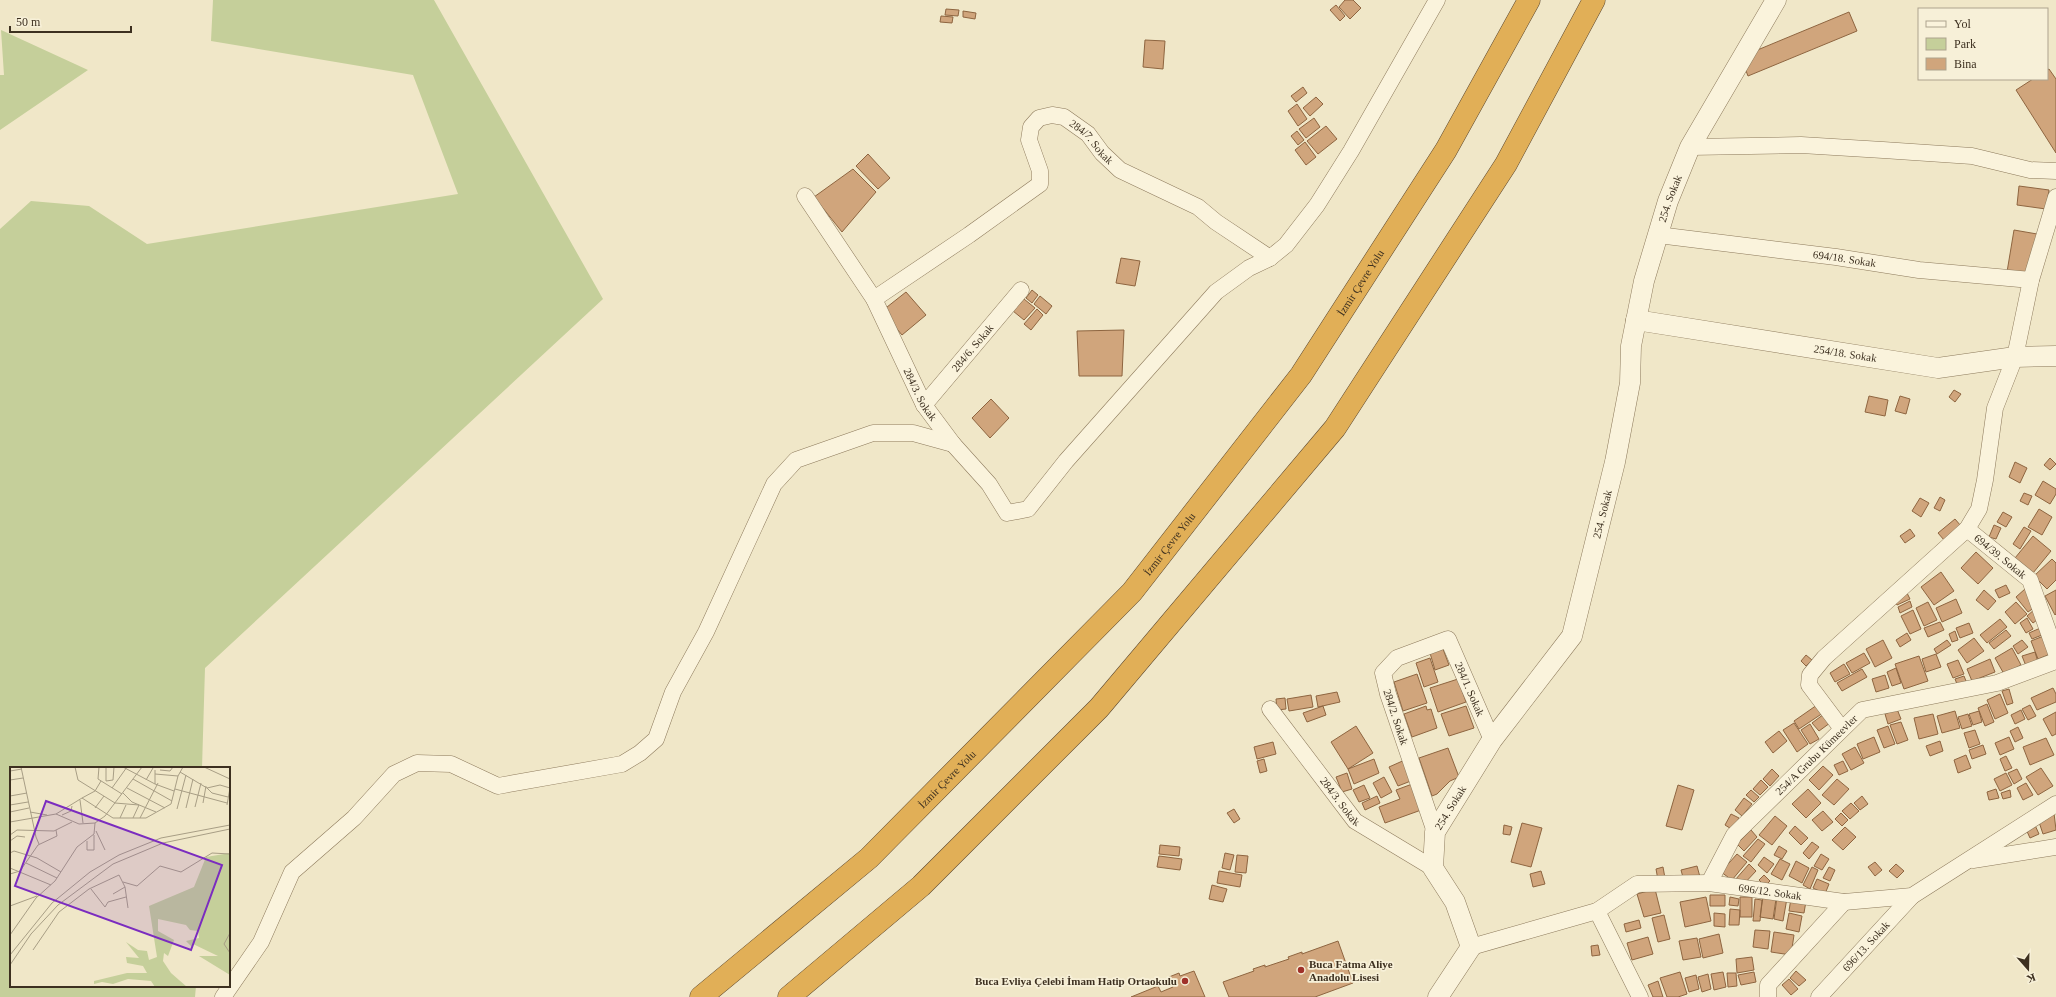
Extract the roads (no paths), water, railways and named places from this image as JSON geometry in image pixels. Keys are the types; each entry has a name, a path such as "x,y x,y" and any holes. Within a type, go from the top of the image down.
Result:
{"highway":[{"name":"İzmir Çevre Yolu","path":"701,997 869,858 1132,592 1301,375 1446,150 1529,0"},
{"path":"788,997 921,886 1099,708 1335,428 1506,164 1594,0"}],"street":[{"path":"1270,258 1286,245 1317,205 1351,151 1438,0"},
{"name":"254. Sokak","path":"1433,868 1435,832 1492,740 1572,636 1615,462 1630,384 1631,346 1644,281 1668,201 1690,147 1776,0"},
{"name":"284/7. Sokak","path":"874,299 969,235 1040,184 1040,171 1029,140 1031,127 1039,118 1052,115 1064,117 1088,134 1102,153 1120,170 1198,207 1216,222 1270,258"},
{"path":"1690,147 1801,145 1883,150 1972,156 2030,170 2056,171"},
{"name":"284/3. Sokak","path":"805,196 874,299 924,405 953,444 989,484 1007,513 1028,509 1066,461 1216,292 1249,268 1270,258"},
{"path":"1842,730 1809,685 1810,674 1824,658 1967,529 1979,509 1986,480 1995,408 2015,357 2031,280 2056,197"},
{"name":"694/18. Sokak","path":"1658,235 1836,257 1919,270 2031,280"},
{"name":"284/6. Sokak","path":"924,405 1021,290"},
{"name":"254/18. Sokak","path":"1636,320 1938,368 2015,357 2056,356"},
{"path":"230,987 261,942 292,872 354,818 394,774 417,763 451,764 498,786 622,764 640,753 656,739 673,692 706,632 774,484 796,460 873,433 913,433 953,444"},
{"name":"694/39. Sokak","path":"1967,529 2030,580 2056,653"},
{"name":"284/1. Sokak","path":"1448,639 1492,740"},
{"name":"284/2. Sokak","path":"1435,832 1388,694 1383,673 1397,658 1448,639"},
{"name":"254/A Grubu Kümeevler","path":"1709,883 1734,835 1862,710 1997,683 2056,661"},
{"name":"284/3. Sokak","path":"1270,709 1356,821 1433,868"},
{"name":"696/12. Sokak","path":"1471,947 1597,911 1636,884 1709,883 1844,902 1912,896 2056,804"},
{"path":"1967,861 2056,847"},
{"path":"1433,868 1455,902 1471,947 1438,997"},
{"name":"696/13. Sokak","path":"1819,997 1912,896"},
{"path":"1768,997 1768,985 1844,902"},
{"path":"1597,911 1640,997"},
{"path":"223,997 230,987"}],"place":[{"name":"Buca Fatma Aliye Anadolu Lisesi","path":"1301,970"},
{"name":"Buca Evliya Çelebi İmam Hatip Ortaokulu","path":"1185,981"}]}
